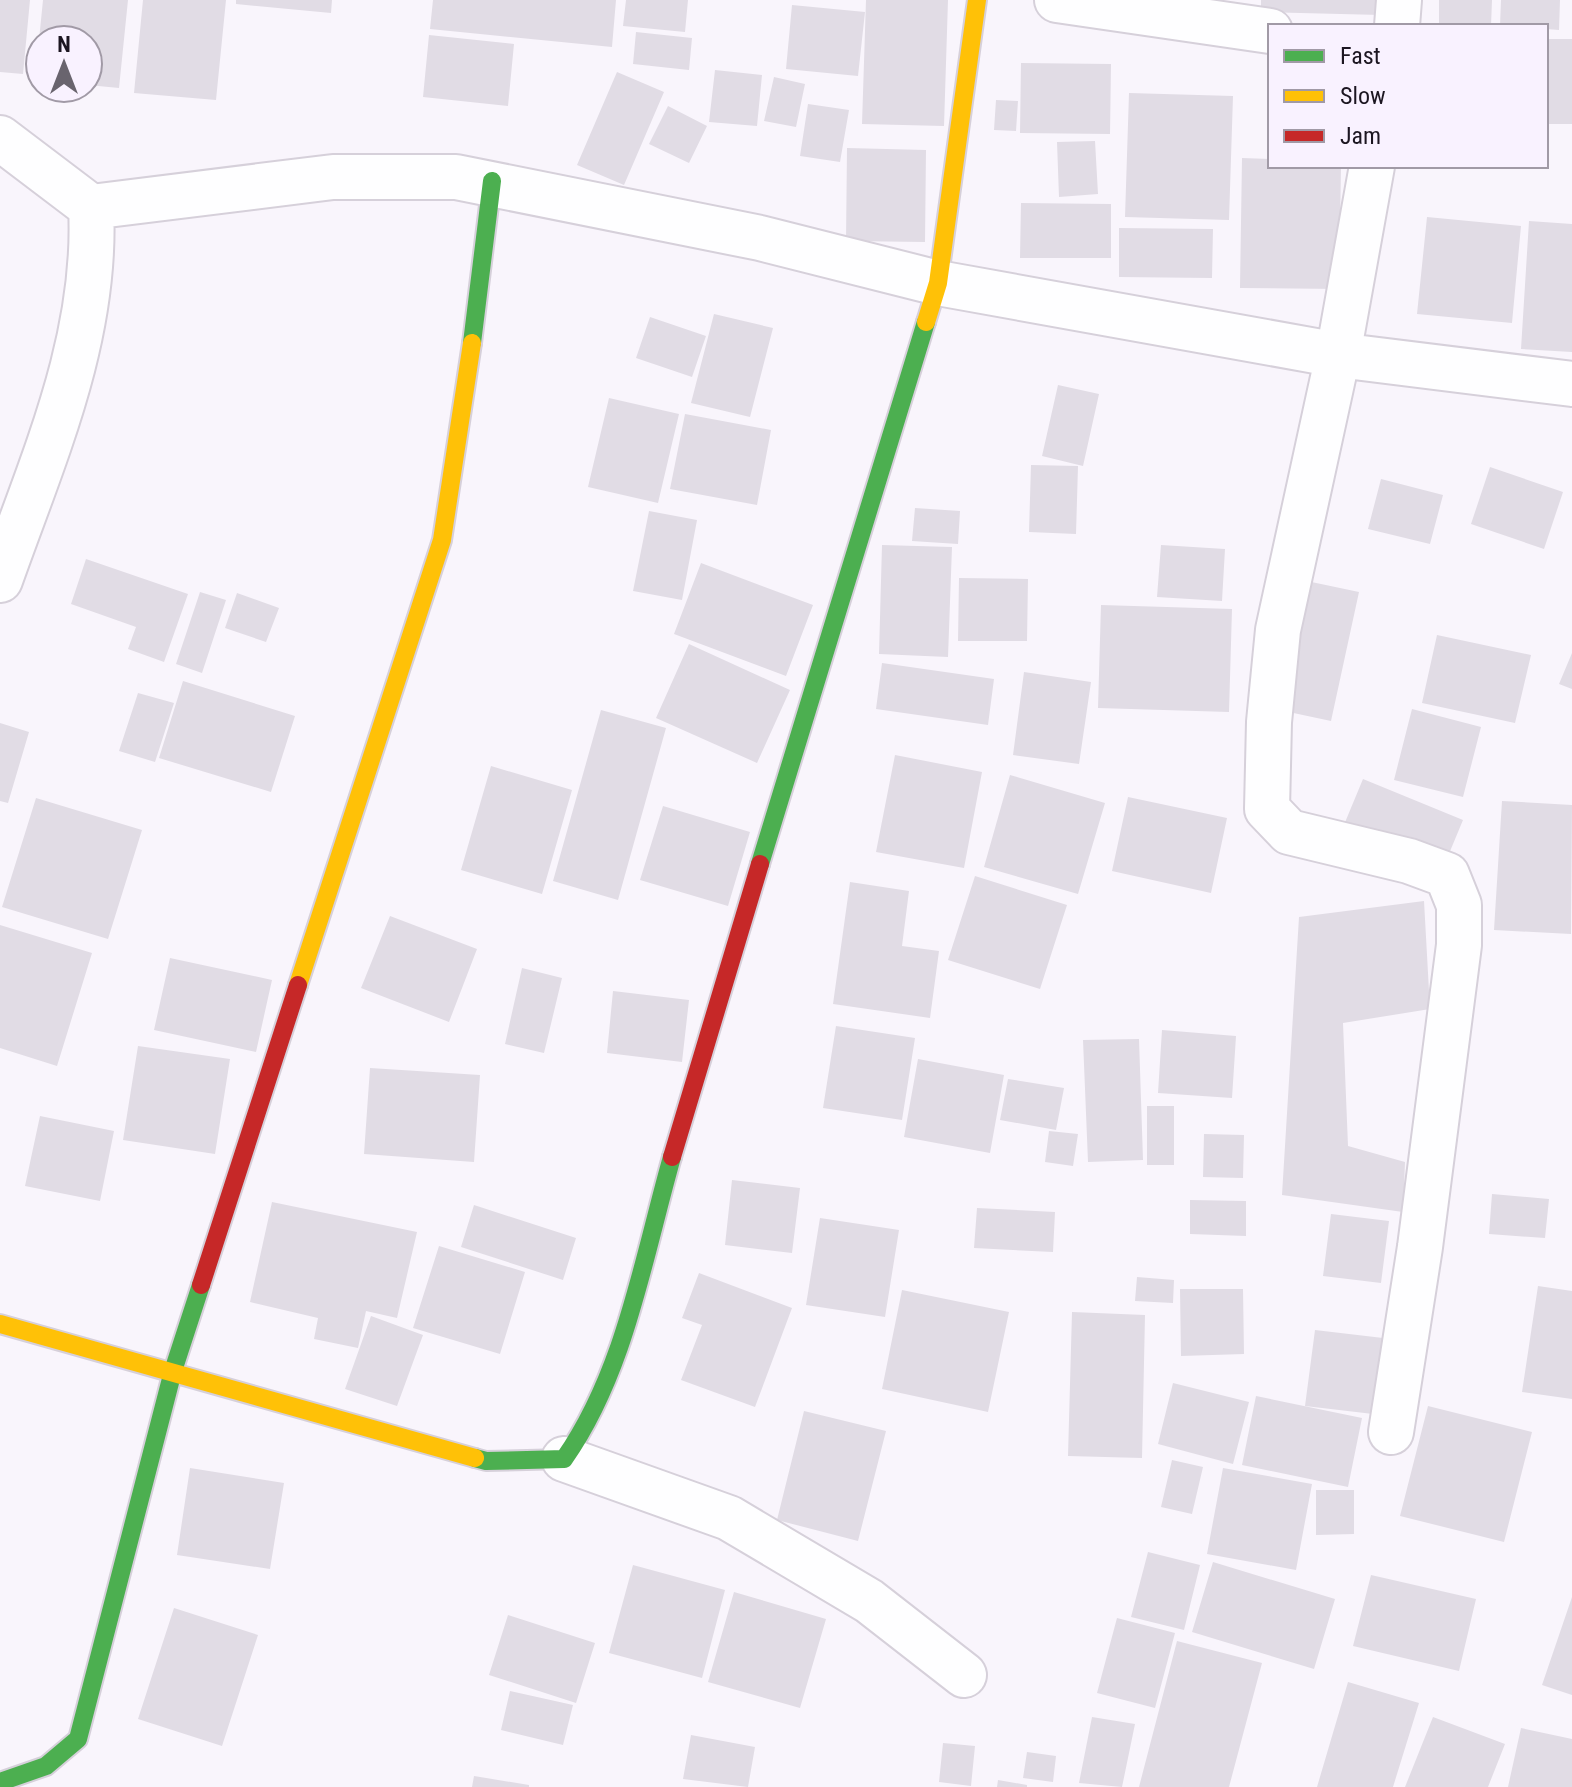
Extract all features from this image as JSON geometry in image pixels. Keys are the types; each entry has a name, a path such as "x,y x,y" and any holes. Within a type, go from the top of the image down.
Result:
{"street":[{"path":"564,1459 590,1422 609,1379 695,1075 938,283 977,0"},
{"path":"1057,0 1268,31"},
{"path":"1397,24 1399,0"},
{"path":"0,138 91,207 333,177 456,177 492,181 760,238 938,283 1338,355 1572,384"},
{"path":"1372,168 1338,355 1278,630 1269,722 1267,809 1289,832 1395,857 1447,875 1459,905 1458,960 1420,1247 1391,1432"},
{"path":"61,1787 78,1739 173,1371 442,540 466,391 492,181"},
{"path":"0,580 80,346 93,248 91,207"},
{"path":"0,1324 486,1461 564,1459 729,1518 869,1601 964,1675"},
{"path":"0,1782 46,1766 78,1739"}],"building":[{"path":"0,0 30,0 28,24 24,24 23,74 0,72"},
{"path":"43,0 128,0 119,88 104,87 104,24 41,24"},
{"path":"143,0 226,0 216,100 134,93"},
{"path":"236,0 332,0 331,13 236,4"},
{"path":"433,0 616,0 612,47 430,29"},
{"path":"626,0 688,0 685,32 623,26"},
{"path":"866,0 948,0 944,126 862,124"},
{"path":"1261,0 1381,0 1381,15 1261,12"},
{"path":"1439,0 1492,0 1491,24 1439,24"},
{"path":"1501,0 1560,0 1559,30 1548,29 1548,24 1500,24"},
{"path":"792,5 865,12 858,76 786,69"},
{"path":"636,32 692,38 689,70 633,64"},
{"path":"429,35 514,44 508,106 423,97"},
{"path":"1548,39 1572,39 1572,124 1548,124"},
{"path":"1021,63 1111,64 1110,134 1020,133"},
{"path":"715,70 762,75 757,126 709,122"},
{"path":"617,72 664,92 624,185 577,165"},
{"path":"774,77 805,84 796,127 764,121"},
{"path":"1129,93 1233,96 1229,220 1125,217"},
{"path":"996,100 1018,101 1016,131 994,130"},
{"path":"808,104 849,110 840,162 800,156"},
{"path":"668,106 707,126 689,163 649,144"},
{"path":"1095,141 1098,194 1059,197 1057,142"},
{"path":"847,148 926,150 925,242 846,241"},
{"path":"1242,158 1268,159 1268,168 1341,168 1339,289 1240,288"},
{"path":"1021,203 1111,204 1111,258 1020,258"},
{"path":"1427,217 1521,226 1512,323 1417,314"},
{"path":"1529,221 1572,224 1572,352 1521,349"},
{"path":"1119,228 1213,229 1212,278 1119,277"},
{"path":"714,314 773,328 750,417 691,403"},
{"path":"650,317 706,336 692,377 636,358"},
{"path":"1058,385 1099,394 1083,466 1042,456"},
{"path":"609,398 679,414 658,503 588,487"},
{"path":"685,414 771,430 757,505 670,489"},
{"path":"1031,465 1078,466 1076,534 1029,532"},
{"path":"1490,467 1563,492 1544,549 1471,524"},
{"path":"1381,479 1443,495 1430,544 1368,529"},
{"path":"915,508 960,511 958,544 912,541"},
{"path":"649,511 697,520 682,600 633,591"},
{"path":"882,545 952,547 948,657 879,654"},
{"path":"1161,545 1225,549 1222,601 1157,597"},
{"path":"86,559 188,594 164,662 128,649 136,627 71,604"},
{"path":"701,563 813,605 786,676 674,634"},
{"path":"1283,576 1359,592 1331,721 1256,705"},
{"path":"959,578 1028,579 1027,641 958,641"},
{"path":"200,592 226,600 202,673 176,664"},
{"path":"237,593 279,608 266,642 225,628"},
{"path":"1101,605 1232,609 1229,712 1098,708"},
{"path":"1437,635 1531,655 1515,723 1422,703"},
{"path":"689,644 790,690 757,763 656,718"},
{"path":"1572,653 1572,689 1559,684"},
{"path":"882,663 994,679 988,725 876,709"},
{"path":"1024,672 1091,682 1079,764 1013,755"},
{"path":"183,681 295,716 271,792 159,758"},
{"path":"138,693 174,703 155,762 119,751"},
{"path":"1412,709 1481,727 1463,797 1394,780"},
{"path":"601,710 666,728 618,900 553,881"},
{"path":"0,723 29,732 8,803 0,801"},
{"path":"895,755 982,772 964,868 876,852"},
{"path":"491,766 572,790 542,894 461,870"},
{"path":"1010,775 1105,803 1078,894 984,867"},
{"path":"1363,779 1463,820 1436,885 1336,844"},
{"path":"1128,797 1227,818 1211,893 1112,871"},
{"path":"36,798 142,830 108,939 2,907"},
{"path":"1502,801 1572,805 1571,934 1494,930"},
{"path":"663,806 750,832 728,906 640,880"},
{"path":"975,876 1067,905 1040,989 948,960"},
{"path":"850,882 909,891 902,946 939,951 930,1018 833,1004"},
{"path":"1424,901 1430,1009 1343,1023 1348,1146 1405,1162 1403,1212 1282,1195 1299,917"},
{"path":"390,916 477,949 449,1022 361,988"},
{"path":"0,925 92,953 57,1066 0,1048"},
{"path":"170,958 272,980 256,1052 154,1030"},
{"path":"522,968 562,978 544,1053 505,1044"},
{"path":"613,991 689,1000 682,1062 607,1053"},
{"path":"836,1026 915,1038 902,1120 823,1108"},
{"path":"1162,1030 1236,1036 1232,1098 1158,1093"},
{"path":"1139,1039 1143,1160 1088,1162 1083,1040"},
{"path":"138,1046 230,1059 215,1154 123,1140"},
{"path":"918,1059 1004,1075 990,1153 904,1137"},
{"path":"370,1068 480,1075 474,1162 364,1154"},
{"path":"1008,1079 1064,1088 1056,1130 1000,1120"},
{"path":"1147,1106 1174,1106 1174,1165 1147,1165"},
{"path":"40,1116 114,1131 100,1201 25,1186"},
{"path":"1049,1131 1078,1134 1073,1166 1045,1162"},
{"path":"1204,1134 1244,1135 1243,1178 1203,1177"},
{"path":"732,1180 800,1188 792,1253 725,1245"},
{"path":"1492,1194 1549,1199 1545,1238 1489,1234"},
{"path":"1190,1200 1246,1201 1246,1236 1190,1234"},
{"path":"272,1202 417,1232 397,1318 366,1311 358,1348 314,1339 318,1318 250,1302"},
{"path":"474,1205 576,1238 563,1280 461,1247"},
{"path":"977,1208 1055,1212 1053,1252 974,1248"},
{"path":"1331,1214 1389,1221 1381,1283 1323,1276"},
{"path":"820,1218 899,1230 885,1317 806,1305"},
{"path":"439,1246 525,1272 500,1354 413,1328"},
{"path":"699,1273 792,1308 755,1407 681,1380 702,1325 682,1318"},
{"path":"1137,1277 1174,1280 1173,1303 1135,1301"},
{"path":"1538,1286 1572,1291 1572,1399 1522,1392"},
{"path":"1180,1289 1243,1289 1244,1354 1181,1356"},
{"path":"902,1290 1009,1312 988,1412 882,1389"},
{"path":"1072,1312 1145,1315 1142,1458 1068,1456"},
{"path":"371,1316 423,1335 397,1406 345,1389"},
{"path":"1315,1330 1383,1338 1373,1414 1305,1406"},
{"path":"1173,1383 1249,1402 1233,1464 1158,1444"},
{"path":"1256,1396 1362,1418 1348,1487 1242,1465"},
{"path":"1428,1406 1532,1432 1504,1542 1400,1516"},
{"path":"804,1411 886,1431 858,1541 777,1520"},
{"path":"1172,1460 1203,1467 1192,1514 1161,1507"},
{"path":"190,1468 284,1483 270,1569 177,1555"},
{"path":"1223,1468 1312,1484 1296,1570 1207,1554"},
{"path":"1316,1490 1354,1490 1354,1534 1316,1535"},
{"path":"1148,1552 1200,1565 1184,1630 1131,1617"},
{"path":"1213,1562 1335,1599 1314,1669 1192,1632"},
{"path":"633,1565 725,1590 702,1678 609,1653"},
{"path":"1371,1575 1476,1599 1459,1671 1353,1646"},
{"path":"734,1592 826,1619 800,1708 708,1682"},
{"path":"1572,1597 1572,1695 1542,1685"},
{"path":"174,1608 258,1635 222,1746 138,1719"},
{"path":"508,1615 595,1643 576,1703 489,1675"},
{"path":"1117,1618 1175,1633 1155,1708 1097,1693"},
{"path":"1177,1641 1262,1663 1229,1787 1139,1787"},
{"path":"1348,1682 1419,1703 1393,1787 1317,1787"},
{"path":"510,1691 573,1705 563,1745 501,1730"},
{"path":"1092,1717 1135,1724 1122,1787 1079,1783"},
{"path":"1433,1717 1505,1744 1488,1787 1405,1787"},
{"path":"1521,1728 1572,1739 1572,1787 1508,1787"},
{"path":"691,1735 755,1747 748,1787 683,1779"},
{"path":"943,1743 975,1746 971,1786 939,1782"},
{"path":"1027,1752 1056,1756 1053,1782 1023,1778"},
{"path":"474,1776 529,1785 529,1787 472,1787"},
{"path":"998,1780 1027,1785 1027,1787 997,1787"}],"traffic: fast":[{"path":"472,343 492,181"},
{"path":"760,864 926,322"},
{"path":"475,1458 486,1461 564,1459 603,1389 617,1352 672,1157"},
{"path":"0,1782 46,1766 78,1739 173,1371 201,1285"}],"traffic: slow":[{"path":"926,322 938,283 977,0"},
{"path":"298,985 442,540 472,343"},
{"path":"0,1324 475,1458"}],"traffic: jam":[{"path":"672,1157 760,864"},
{"path":"201,1285 298,985"}]}
